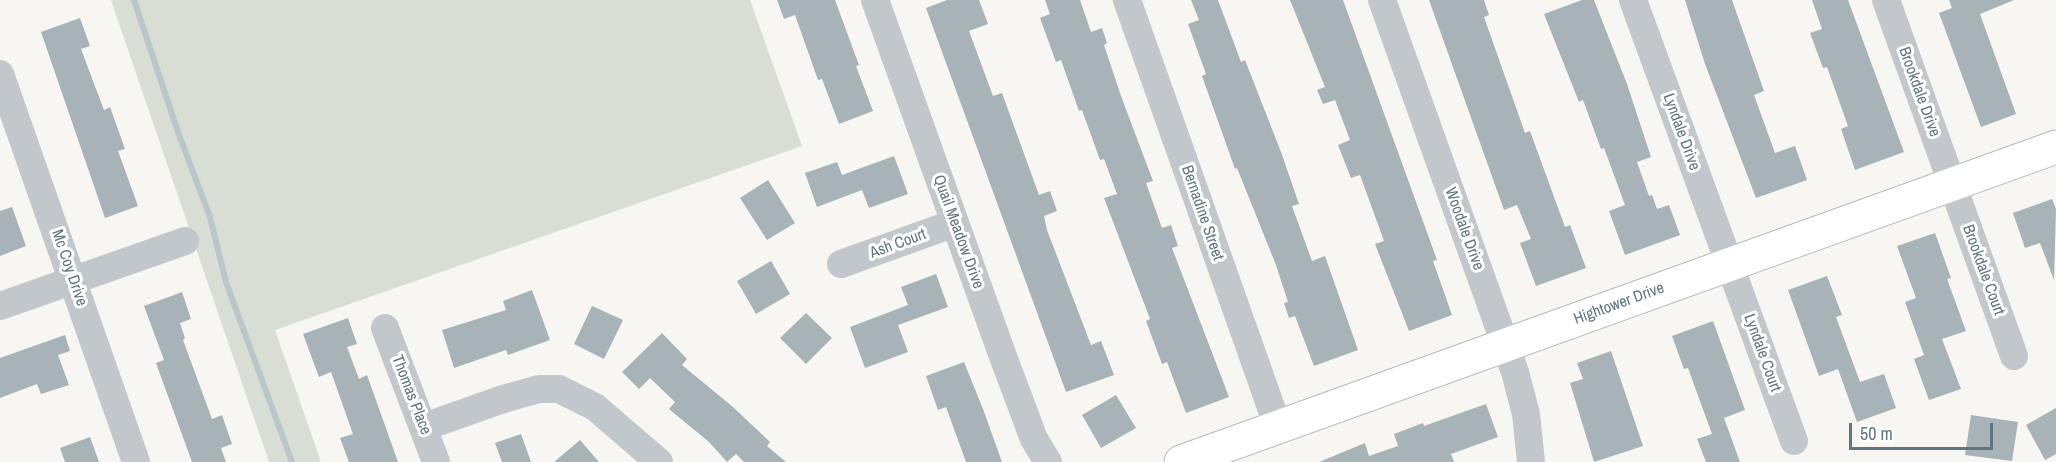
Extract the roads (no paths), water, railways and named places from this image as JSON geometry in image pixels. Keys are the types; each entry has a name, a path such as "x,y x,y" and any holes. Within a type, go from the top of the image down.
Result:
{"main road":[{"name":"Hightower Drive","path":"1188,461 2056,147"}],"street":[{"name":"Quail Meadow Drive","path":"875,0 1034,440 1048,462"},
{"name":"Bernadine Street","path":"1127,0 1278,427"},
{"name":"Woodale Drive","path":"1382,0 1505,345 1526,414 1532,462"},
{"name":"Lyndale Drive","path":"1633,0 1730,264"},
{"name":"Brookdale Drive","path":"1886,0 1952,184"},
{"name":"Mc Coy Drive","path":"0,74 136,462"},
{"name":"Brookdale Court","path":"1952,184 2014,356"},
{"name":"Ash Court","path":"841,264 955,223"},
{"path":"0,306 185,241"},
{"name":"Lyndale Court","path":"1730,264 1794,441"},
{"name":"Thomas Place","path":"385,328 436,462"},
{"path":"424,427 512,396 538,389 559,389 595,407 659,462"}],"waterway":[{"path":"134,0 178,132 210,217 226,282 292,462"}]}
